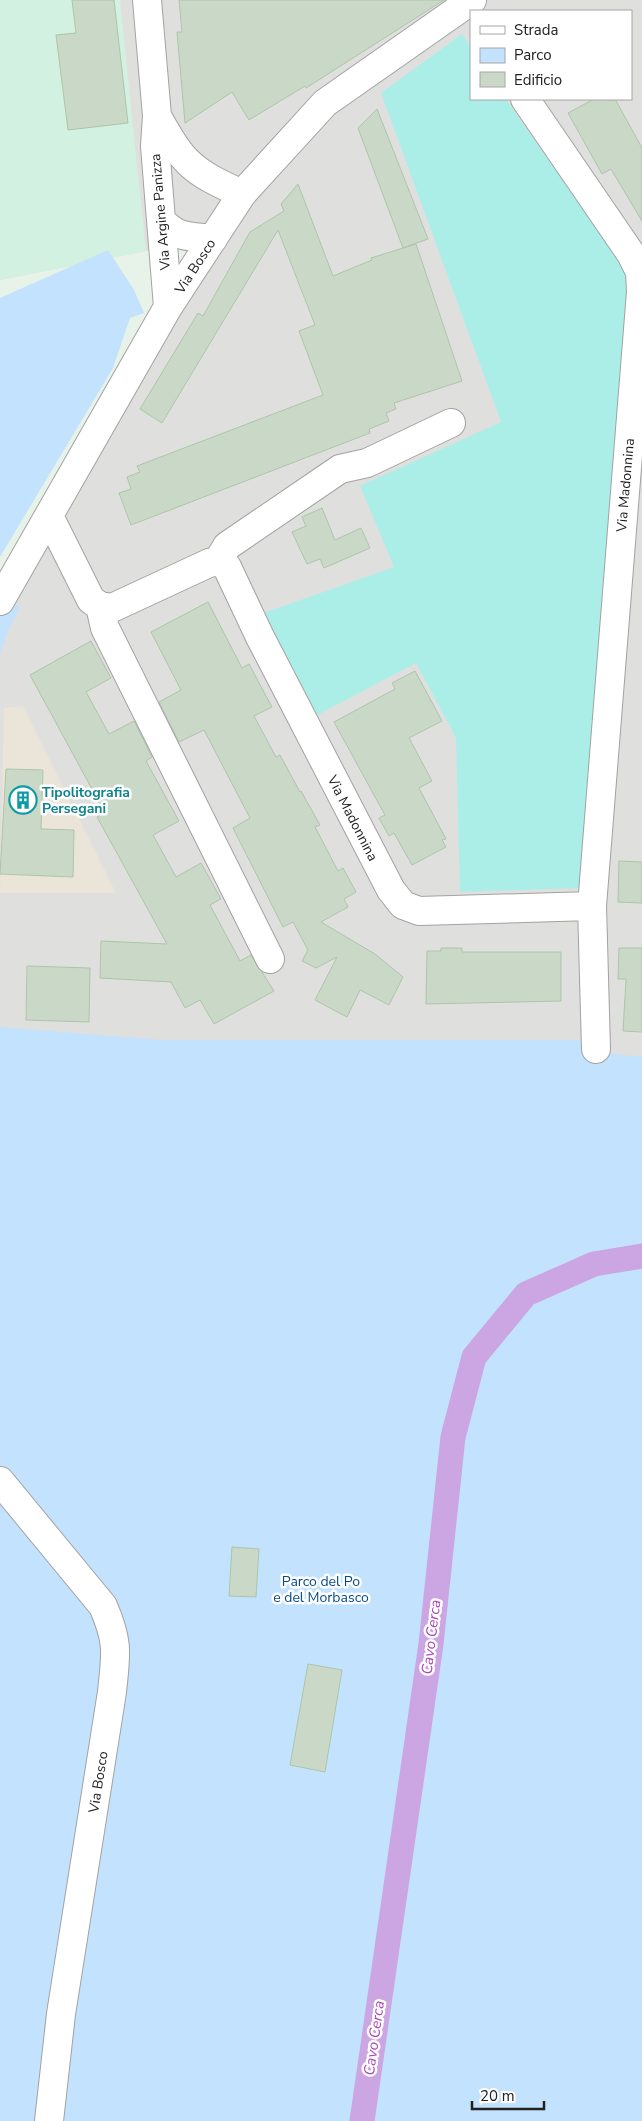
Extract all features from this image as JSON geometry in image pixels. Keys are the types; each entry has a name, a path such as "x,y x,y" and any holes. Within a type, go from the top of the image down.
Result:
{"street":[{"name":"Via Argine Panizza","path":"147,0 157,116 155,146 168,308"},
{"name":"Via Bosco","path":"0,601 168,308 242,194 325,102 465,6"},
{"name":"Via Madonnina","path":"526,100 631,254 640,272 640,292 592,906 596,1048"},
{"name":"Via Argine Panizza","path":"157,116 176,150 189,165 205,177 242,194"},
{"path":"161,220 171,232 213,239"},
{"path":"49,516 91,600 100,606 112,608 209,563 218,562 227,546 340,469 367,463 451,423"},
{"name":"Via Madonnina","path":"218,562 227,567 260,637 391,890 403,905 419,911 592,906"},
{"path":"100,606 105,628 270,959"},
{"name":"Via Bosco","path":"0,1481 103,1606 112,1627 117,1646 112,1692 61,2014 49,2121"}],"shaded area":[{"path":"0,0 642,0 642,1176 0,1140 0,618 219,232 146,251 0,280"},
{"path":"462,34 470,46 470,100 507,100 629,276 579,888 460,892 456,738 416,663 317,715 264,613 394,567 360,486 501,422 381,93"},
{"path":"23,706 116,893 0,893 4,708"}],"green space":[{"path":"0,0 120,0 146,251 0,280"},
{"path":"108,250 134,290 144,313 130,318 113,368 0,557 0,298"},
{"path":"0,599 20,607 6,635 0,655"},
{"name":"Parco del Po e del Morbasco","path":"0,1027 161,1040 585,1040 614,1054 642,1057 642,2121 0,2121"}],"building":[{"path":"72,0 114,0 128,123 68,130 56,35 76,33"},
{"path":"179,0 444,0 306,88 305,86 249,120 232,92 185,123 177,32 182,32"},
{"path":"592,100 616,100 642,148 642,221 611,169 602,174 568,113"},
{"path":"377,109 428,239 403,248 358,128"},
{"path":"298,184 333,276 372,260 371,258 416,244 462,381 394,403 396,409 386,413 389,421 369,429 370,433 131,525 119,493 131,489 127,477 140,472 137,466 323,395 299,331 315,325 278,230 162,423 140,409 198,313 203,316 250,232 284,211 281,204"},
{"path":"322,508 335,540 361,528 370,548 324,568 320,559 307,564 292,532 306,526 302,517"},
{"path":"208,602 242,668 249,664 272,707 254,716 276,757 280,755 320,825 315,827 338,871 343,868 356,892 344,899 348,907 321,922 375,954 403,977 389,1005 360,990 347,1017 315,1000 337,957 316,968 302,961 308,950 293,922 283,927 233,828 250,818 204,730 179,742 159,702 181,690 151,632"},
{"path":"91,641 111,678 86,692 109,734 134,721 152,757 146,761 179,821 153,835 176,877 201,863 221,899 210,905 240,961 251,955 274,991 214,1024 200,1000 185,1008 171,982 100,978 101,941 167,944 97,817 105,813 30,675"},
{"path":"415,671 442,721 409,738 432,781 419,788 446,839 442,840 446,847 412,865 394,833 389,836 379,818 385,815 334,722 395,689 392,683"},
{"name":"Tipolitografia Persegani","path":"6,769 43,770 41,829 74,830 73,877 0,874"},
{"path":"619,861 642,862 642,903 618,902"},
{"path":"441,948 462,948 462,952 561,952 561,1001 426,1004 427,951 441,951"},
{"path":"619,948 642,948 642,1032 623,1031 626,979 618,979"},
{"path":"27,966 90,968 89,1022 26,1020"},
{"path":"232,1547 259,1549 256,1597 229,1596"},
{"path":"308,1664 342,1670 325,1772 290,1765"}],"waterway":[{"name":"Cavo Cerca","path":"362,2121 431,1644 453,1437 474,1357 526,1294 594,1264 642,1256"}],"place":[{"name":"Tipolitografia Persegani","path":"23,800"}]}
